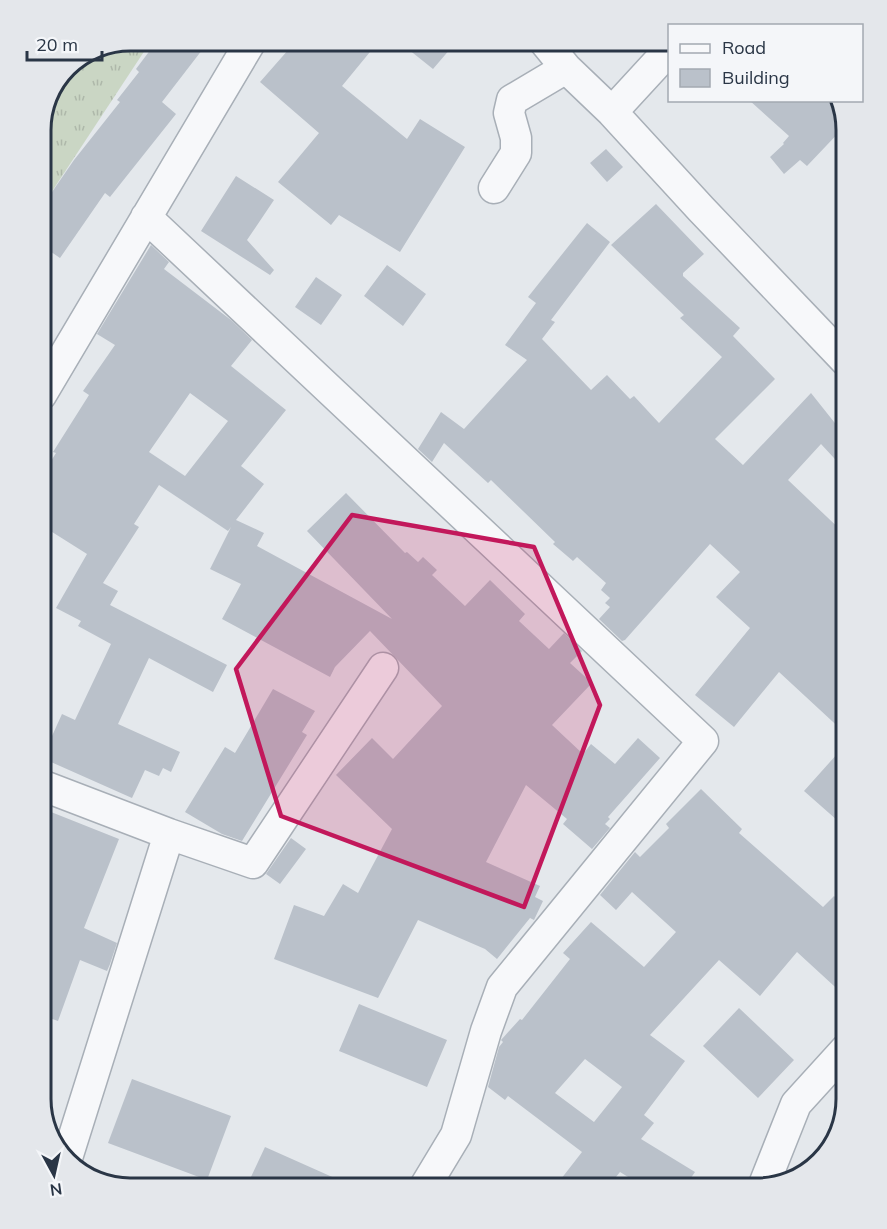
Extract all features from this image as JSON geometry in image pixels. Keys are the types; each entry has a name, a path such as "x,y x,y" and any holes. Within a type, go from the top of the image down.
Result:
{"street":[{"path":"51,378 244,51"},
{"path":"552,51 836,350"},
{"path":"612,112 667,51"},
{"path":"494,188 516,153 516,138 509,113 512,100 566,68"},
{"path":"146,217 703,741 502,987 486,1031 456,1136 430,1178"},
{"path":"51,789 254,863 383,668"},
{"path":"71,1145 170,834"},
{"path":"767,1177 796,1104 836,1060"}],"highlighted area":[{"path":"352,515 534,547 600,705 524,907 281,816 236,669"}],"green space":[{"path":"144,51 51,193 51,124 59,95 67,82 78,70 104,55"}],"building":[{"path":"150,51 201,51 162,102 176,114 110,197 105,193 60,258 51,252 51,193 120,102 117,100 139,72 136,69"},
{"path":"287,51 371,51 342,86 407,139 420,119 465,147 400,252 339,215 331,225 278,182 319,133 260,82"},
{"path":"410,51 448,51 433,69"},
{"path":"751,102 831,102 836,135 807,166 800,160 784,174 770,157 789,136"},
{"path":"606,149 623,167 607,182 590,163"},
{"path":"236,176 274,200 247,240 274,270 270,275 201,231"},
{"path":"656,204 704,254 683,273 683,276 740,328 733,336 775,379 715,439 743,465 811,393 836,424 836,460 821,444 788,480 836,526 836,725 779,672 734,727 695,695 750,628 716,597 740,572 710,544 622,641 599,619 610,607 605,603 610,598 601,590 606,583 577,557 573,561 553,544 555,542 491,480 488,483 444,443 432,462 418,449 441,412 464,429 527,360 505,345 536,303 528,297 587,223 610,242 551,320 555,322 542,339 591,390 607,375 630,399 634,396 659,423 722,357 680,318 684,315 611,245"},
{"path":"151,245 169,262 164,269 231,320 252,340 231,366 286,410 241,466 264,484 236,520 264,533 257,546 392,619 307,531 346,493 405,553 407,552 418,562 423,557 437,570 432,575 465,606 490,580 525,614 519,621 549,649 564,633 582,651 570,663 592,683 552,725 583,754 591,744 615,764 638,738 660,758 608,817 610,819 605,824 610,828 592,849 563,824 567,819 526,785 486,862 540,886 535,897 543,901 534,920 530,918 497,959 485,949 418,920 378,998 274,959 294,905 324,916 343,884 358,893 392,829 336,775 372,738 393,759 442,706 370,631 335,667 330,677 222,619 241,584 210,569 231,527 228,531 159,485 134,524 139,527 103,583 118,591 110,605 227,665 213,692 149,658 118,724 180,752 171,772 163,768 159,776 145,770 132,798 51,762 51,738 62,714 75,720 111,644 78,626 81,621 56,608 87,554 51,531 51,461 56,453 53,452 89,395 83,391 115,345 97,334","holes":["190,393 228,421 185,476 149,452"]},
{"path":"387,265 426,294 403,326 364,296"},
{"path":"316,277 342,295 321,325 295,307"},
{"path":"273,689 315,711 302,732 307,735 242,841 222,834 185,812 225,747 235,753"},
{"path":"836,755 836,819 804,791"},
{"path":"701,789 742,829 739,833 823,907 834,896 836,898 836,988 797,952 760,996 719,960 650,1035 685,1061 644,1115 654,1123 641,1139 695,1172 691,1178 630,1178 620,1172 615,1178 562,1178 582,1152 508,1096 505,1100 488,1087 499,1047 503,1042 501,1040 520,1019 522,1020 570,959 563,953 591,922 644,967 676,932 632,892 616,910 600,895 635,852 640,857 669,828 666,824","holes":["585,1059 622,1087 594,1122 555,1093"]},
{"path":"51,812 119,839 84,928 117,943 110,964 107,971 80,960 58,1021 51,1019"},
{"path":"291,838 306,849 280,884 266,874"},
{"path":"359,1004 447,1040 427,1087 339,1051"},
{"path":"739,1008 794,1060 758,1098 703,1046"},
{"path":"132,1079 231,1116 208,1178 202,1178 108,1143"},
{"path":"265,1147 335,1178 250,1178"}]}
